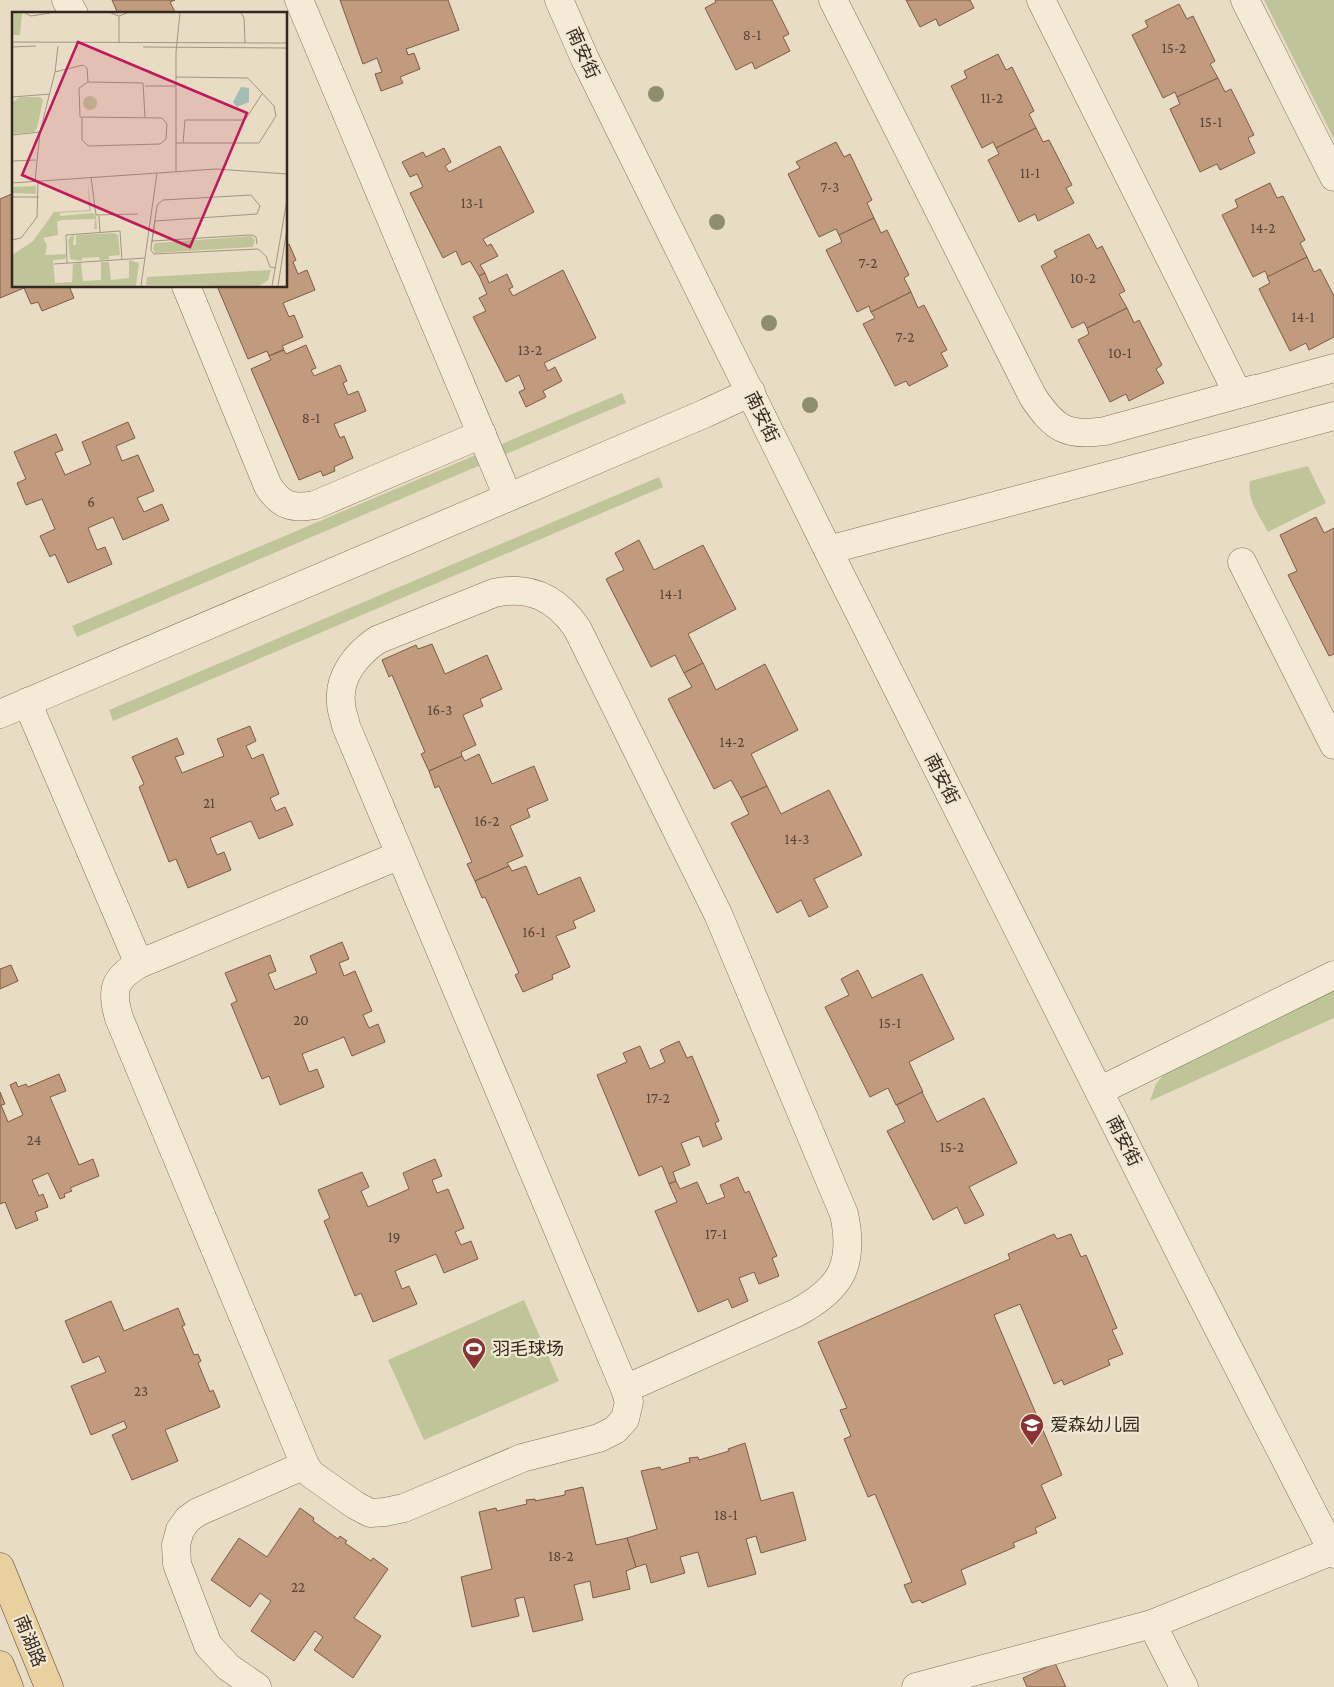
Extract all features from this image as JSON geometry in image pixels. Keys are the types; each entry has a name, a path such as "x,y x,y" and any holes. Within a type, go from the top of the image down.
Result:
{"main road":[{"name":"南湖路","path":"0,1567 49,1687"},
{"name":"南湖路","path":"0,1665 9,1687"}],"street":[{"path":"66,0 73,12"},
{"path":"299,0 508,497"},
{"name":"南安街","path":"560,0 589,68 1099,1091 1326,1522 1333,1553"},
{"path":"833,0 1033,397 1056,425 1086,434 1105,431 1333,368"},
{"path":"1041,0 1238,394 1333,368"},
{"path":"1246,0 1334,177"},
{"path":"187,288 268,486 282,502 302,507 315,504 482,434"},
{"path":"0,714 751,392"},
{"path":"828,550 1334,416"},
{"path":"1242,562 1334,745"},
{"path":"400,855 139,964 127,971 117,982 114,994 119,1018 305,1465 311,1474 355,1505 370,1513 394,1510 404,1508 522,1458 599,1438 614,1430 625,1419 629,1402 346,726 340,702 347,671 364,650 377,640 494,593 509,590 524,590 538,594 554,603 567,614 576,628 718,914 844,1214 848,1234 845,1266 838,1280 819,1300 796,1313 625,1389"},
{"path":"27,702 139,964"},
{"path":"1099,1091 1334,975"},
{"path":"257,1687 228,1667 208,1644 177,1564 176,1545 180,1530 188,1519 198,1512 305,1465"},
{"path":"916,1687 1152,1624 1333,1553"},
{"path":"1152,1624 1184,1687"}],"green space":[{"path":"1264,0 1334,0 1334,139"},
{"path":"622,393 626,403 77,637 72,626"},
{"path":"1308,466 1326,503 1268,532 1252,501 1249,488 1250,481"},
{"path":"659,477 663,487 113,721 109,710"},
{"path":"1334,986 1334,1018 1150,1101 1156,1084 1166,1072"},
{"name":"羽毛球场","path":"524,1300 559,1381 424,1440 388,1360"}],"building":[{"path":"112,0 175,0 170,2 175,12 117,12"},
{"path":"340,0 448,0 459,30 406,49 408,55 414,53 420,69 400,77 403,83 381,91 375,74 382,72 377,58 363,64"},
{"path":"715,0 772,0 789,34 783,37 790,51 755,69 752,62 736,70 705,8 716,2"},
{"path":"906,0 970,0 974,8 939,26 936,19 920,27"},
{"path":"1179,4 1187,19 1193,16 1215,61 1210,64 1218,78 1177,97 1175,92 1163,98 1132,35 1148,27 1145,21"},
{"path":"998,54 1006,70 1012,67 1034,111 1029,114 1036,128 996,148 993,142 982,148 951,86 967,78 964,71"},
{"path":"1218,78 1225,92 1231,89 1254,135 1248,138 1255,153 1220,170 1217,164 1200,172 1170,109 1180,104 1177,97"},
{"path":"1036,128 1043,142 1049,140 1072,185 1066,188 1074,203 1038,221 1035,214 1019,222 988,160 999,154 996,148"},
{"path":"836,142 844,157 850,154 872,200 867,203 874,218 839,235 836,229 819,237 788,174 800,168 796,162"},
{"path":"500,146 534,212 483,239 487,246 491,244 498,256 480,265 485,273 479,276 470,261 462,265 456,251 443,258 410,193 423,187 417,174 410,177 402,162 423,152 426,157 444,148 451,162 445,166 449,172"},
{"path":"1270,183 1277,198 1283,196 1305,240 1300,243 1307,257 1268,277 1265,271 1253,277 1222,215 1238,207 1235,200"},
{"path":"12,194 12,288 24,288 0,298 0,199"},
{"path":"874,218 881,233 887,230 909,275 904,278 911,292 871,312 869,306 857,312 826,250 842,242 839,235"},
{"path":"1089,234 1097,249 1102,246 1125,291 1119,294 1127,308 1087,328 1084,322 1072,328 1041,266 1057,257 1054,251"},
{"path":"288,244 296,260 293,262 298,274 307,270 315,290 283,303 289,317 294,315 303,337 282,346 284,349 269,356 267,351 248,359 218,288 288,288"},
{"path":"1307,257 1314,272 1320,269 1334,296 1334,337 1309,350 1306,343 1290,351 1259,289 1270,283 1267,277"},
{"path":"563,270 596,338 544,363 548,371 555,367 562,381 543,391 546,397 526,407 519,392 525,389 519,375 506,382 473,317 486,311 479,298 487,294 479,276 485,273 489,283 507,274 513,287 509,289 513,296"},
{"path":"24,288 70,288 74,298 42,311 38,302 31,304"},
{"path":"911,292 918,308 924,305 947,350 941,353 948,366 909,386 906,381 895,386 863,324 875,318 871,312"},
{"path":"1127,308 1134,323 1139,320 1162,365 1156,369 1164,383 1129,401 1126,394 1110,402 1078,340 1089,334 1087,328"},
{"path":"306,345 316,368 311,370 314,376 340,365 347,381 343,383 348,395 358,391 366,411 334,424 340,438 344,436 353,458 334,467 335,471 323,476 321,471 299,480 251,369 271,360 269,356 284,350 286,354"},
{"path":"128,422 135,438 116,446 122,461 138,455 154,491 137,498 144,512 162,504 169,520 123,540 113,517 88,528 97,550 105,547 112,564 68,583 55,554 50,557 40,536 55,529 42,499 26,505 17,483 26,479 14,452 56,434 63,450 55,453 65,475 91,464 82,442"},
{"path":"1316,517 1324,533 1334,528 1334,654 1329,656 1288,575 1297,571 1280,535"},
{"path":"639,540 654,570 703,545 736,609 688,634 703,663 684,673 675,655 651,667 606,579 624,570 615,553"},
{"path":"432,644 445,674 487,655 502,689 480,699 483,706 463,715 476,745 461,752 462,756 429,771 421,754 425,752 392,675 389,677 382,660 416,645 418,649"},
{"path":"703,663 716,690 765,664 798,730 751,754 767,786 741,798 731,780 714,789 668,699 692,687 684,673"},
{"path":"250,726 256,741 246,746 252,759 263,754 279,794 270,798 276,811 285,807 293,825 259,839 251,821 210,838 217,855 224,852 231,870 188,888 176,859 169,862 139,787 144,784 132,757 177,738 184,754 175,757 182,773 224,756 217,739"},
{"path":"479,754 492,784 534,766 548,800 527,809 530,817 510,826 523,856 507,863 509,866 475,881 467,864 472,862 439,786 435,788 429,771 462,756 465,761"},
{"path":"767,786 781,814 829,790 862,855 814,879 828,907 809,917 801,900 777,913 731,823 749,814 741,798"},
{"path":"509,866 512,871 526,866 538,895 580,877 595,911 573,921 576,928 556,936 570,967 552,975 553,979 523,992 515,975 519,973 485,897 482,898 475,881"},
{"path":"342,942 349,959 339,963 344,976 355,971 372,1011 363,1015 369,1028 378,1024 385,1042 352,1056 344,1037 302,1054 309,1072 317,1069 324,1087 280,1105 269,1076 262,1079 231,1004 237,1001 225,973 270,955 276,971 268,974 275,990 317,973 310,956"},
{"path":"11,965 18,981 0,989 0,969"},
{"path":"858,970 872,998 922,974 954,1039 909,1062 923,1092 896,1105 888,1088 870,1097 825,1007 849,995 841,979"},
{"path":"679,1041 687,1058 692,1056 719,1121 715,1123 722,1139 703,1147 699,1136 681,1143 690,1165 673,1172 676,1181 669,1184 662,1166 639,1176 597,1075 627,1062 623,1053 640,1046 650,1069 665,1062 660,1050"},
{"path":"59,1074 66,1091 50,1097 79,1165 93,1159 99,1176 70,1188 72,1191 64,1194 65,1197 60,1199 48,1173 32,1180 39,1196 43,1194 48,1207 35,1212 38,1220 16,1229 5,1202 0,1204 0,1092 5,1104 1,1105 8,1122 23,1115 10,1085 16,1082 18,1087 26,1084 28,1087"},
{"path":"922,1092 937,1122 984,1098 1017,1163 969,1187 984,1215 965,1224 957,1207 933,1220 887,1131 905,1122 897,1105"},
{"path":"435,1159 442,1176 432,1180 437,1193 448,1189 464,1228 455,1232 461,1245 471,1241 478,1259 444,1273 436,1254 395,1271 402,1289 409,1286 417,1304 373,1322 361,1293 355,1296 324,1221 330,1218 318,1190 362,1172 369,1187 361,1191 368,1207 409,1189 403,1173"},
{"path":"738,1177 745,1193 749,1191 777,1256 772,1258 779,1276 759,1284 754,1272 739,1278 748,1301 732,1308 728,1299 698,1312 655,1211 677,1202 669,1184 676,1181 680,1189 697,1182 707,1204 725,1197 720,1185"},
{"path":"1054,1234 1057,1239 1071,1234 1081,1257 1086,1255 1117,1328 1112,1330 1123,1354 1108,1360 1110,1365 1064,1385 1062,1380 1054,1384 1020,1304 994,1315 1062,1475 1041,1485 1056,1518 1035,1528 1037,1533 1013,1543 1015,1547 961,1570 966,1584 922,1603 920,1600 912,1603 904,1585 912,1582 875,1494 868,1497 844,1439 851,1436 840,1410 847,1408 818,1342 1010,1259 1008,1254"},
{"path":"111,1301 124,1331 178,1308 185,1325 182,1326 194,1355 198,1354 201,1361 198,1363 210,1392 213,1390 220,1407 165,1430 178,1461 132,1480 112,1435 127,1428 124,1421 91,1435 71,1386 106,1372 99,1356 83,1363 65,1321"},
{"path":"745,1443 761,1501 793,1492 806,1540 761,1553 756,1536 746,1539 756,1574 708,1587 698,1552 680,1557 685,1573 651,1583 646,1564 636,1567 627,1538 657,1529 641,1471 660,1467 661,1470 690,1462 689,1458 698,1457 699,1460 729,1451 728,1449"},
{"path":"583,1487 596,1545 627,1538 636,1567 626,1571 630,1589 593,1598 590,1581 574,1585 583,1620 533,1632 524,1597 515,1599 519,1616 472,1627 461,1577 492,1569 479,1512 496,1508 497,1511 527,1504 526,1500 535,1499 535,1501 565,1495 565,1491"},
{"path":"300,1508 314,1518 313,1521 338,1539 340,1536 347,1541 345,1543 371,1561 373,1558 388,1569 354,1618 381,1636 353,1678 314,1650 323,1637 315,1631 294,1661 251,1631 271,1601 260,1593 250,1607 211,1580 239,1538 267,1557"},
{"path":"1055,1663 1066,1687 1027,1687 1023,1678"}],"place":[{"name":"羽毛球场","path":"474,1370"},
{"name":"爱森幼儿园","path":"1032,1446"}]}
